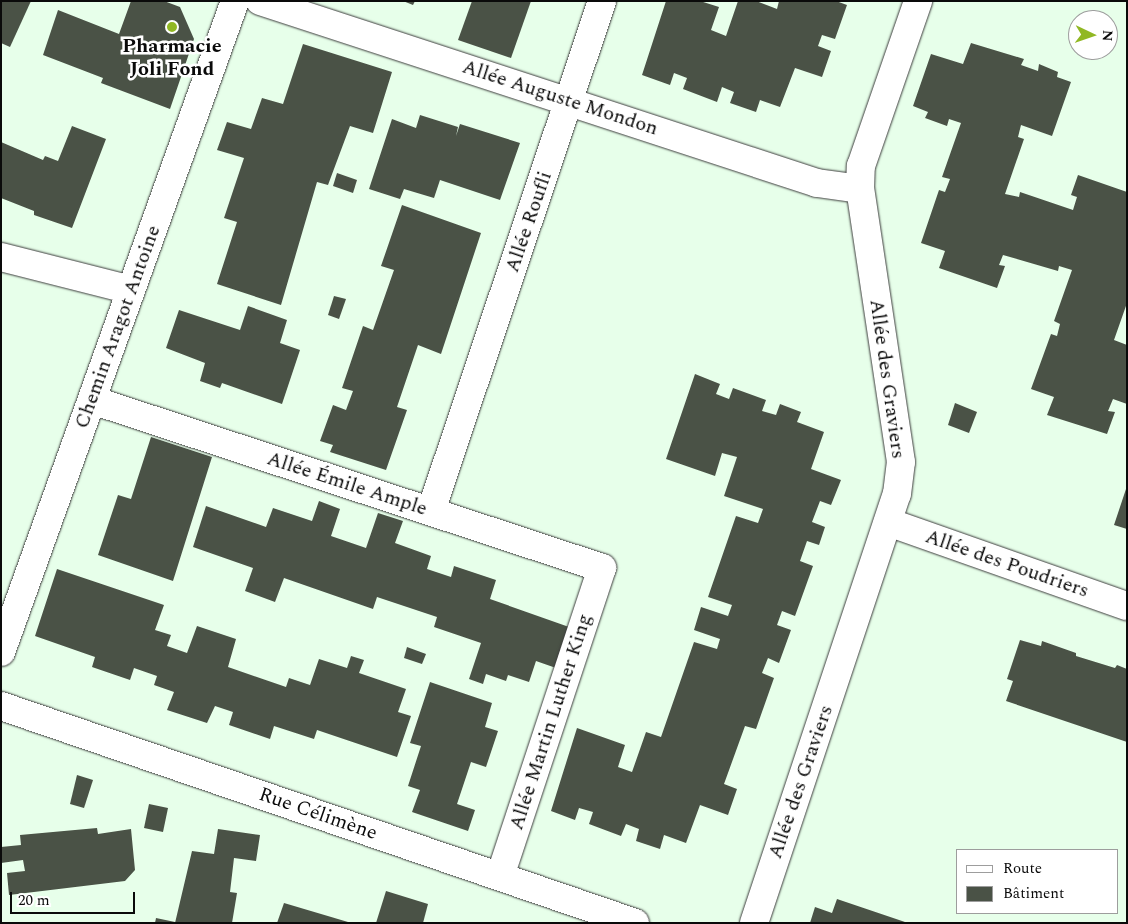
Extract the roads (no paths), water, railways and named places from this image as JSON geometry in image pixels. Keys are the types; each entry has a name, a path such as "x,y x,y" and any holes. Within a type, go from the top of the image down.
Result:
{"street":[{"name":"Chemin Aragot Antoine","path":"1,652 235,1"},
{"name":"Allée Auguste Mondon","path":"260,1 570,100 817,183 860,188"},
{"name":"Allée Roufli","path":"431,511 602,1"},
{"name":"Allée des Graviers","path":"754,923 897,494 901,462 860,188 861,166 918,1"},
{"path":"1,257 131,290"},
{"name":"Allée Émile Ample","path":"92,400 602,568"},
{"name":"Allée des Poudriers","path":"888,522 1127,606"},
{"name":"Allée Martin Luther King","path":"500,876 602,568"},
{"name":"Rue Célimène","path":"1,706 636,923"}],"place":[{"name":"Pharmacie Joli Fond","path":"172,27"}]}
